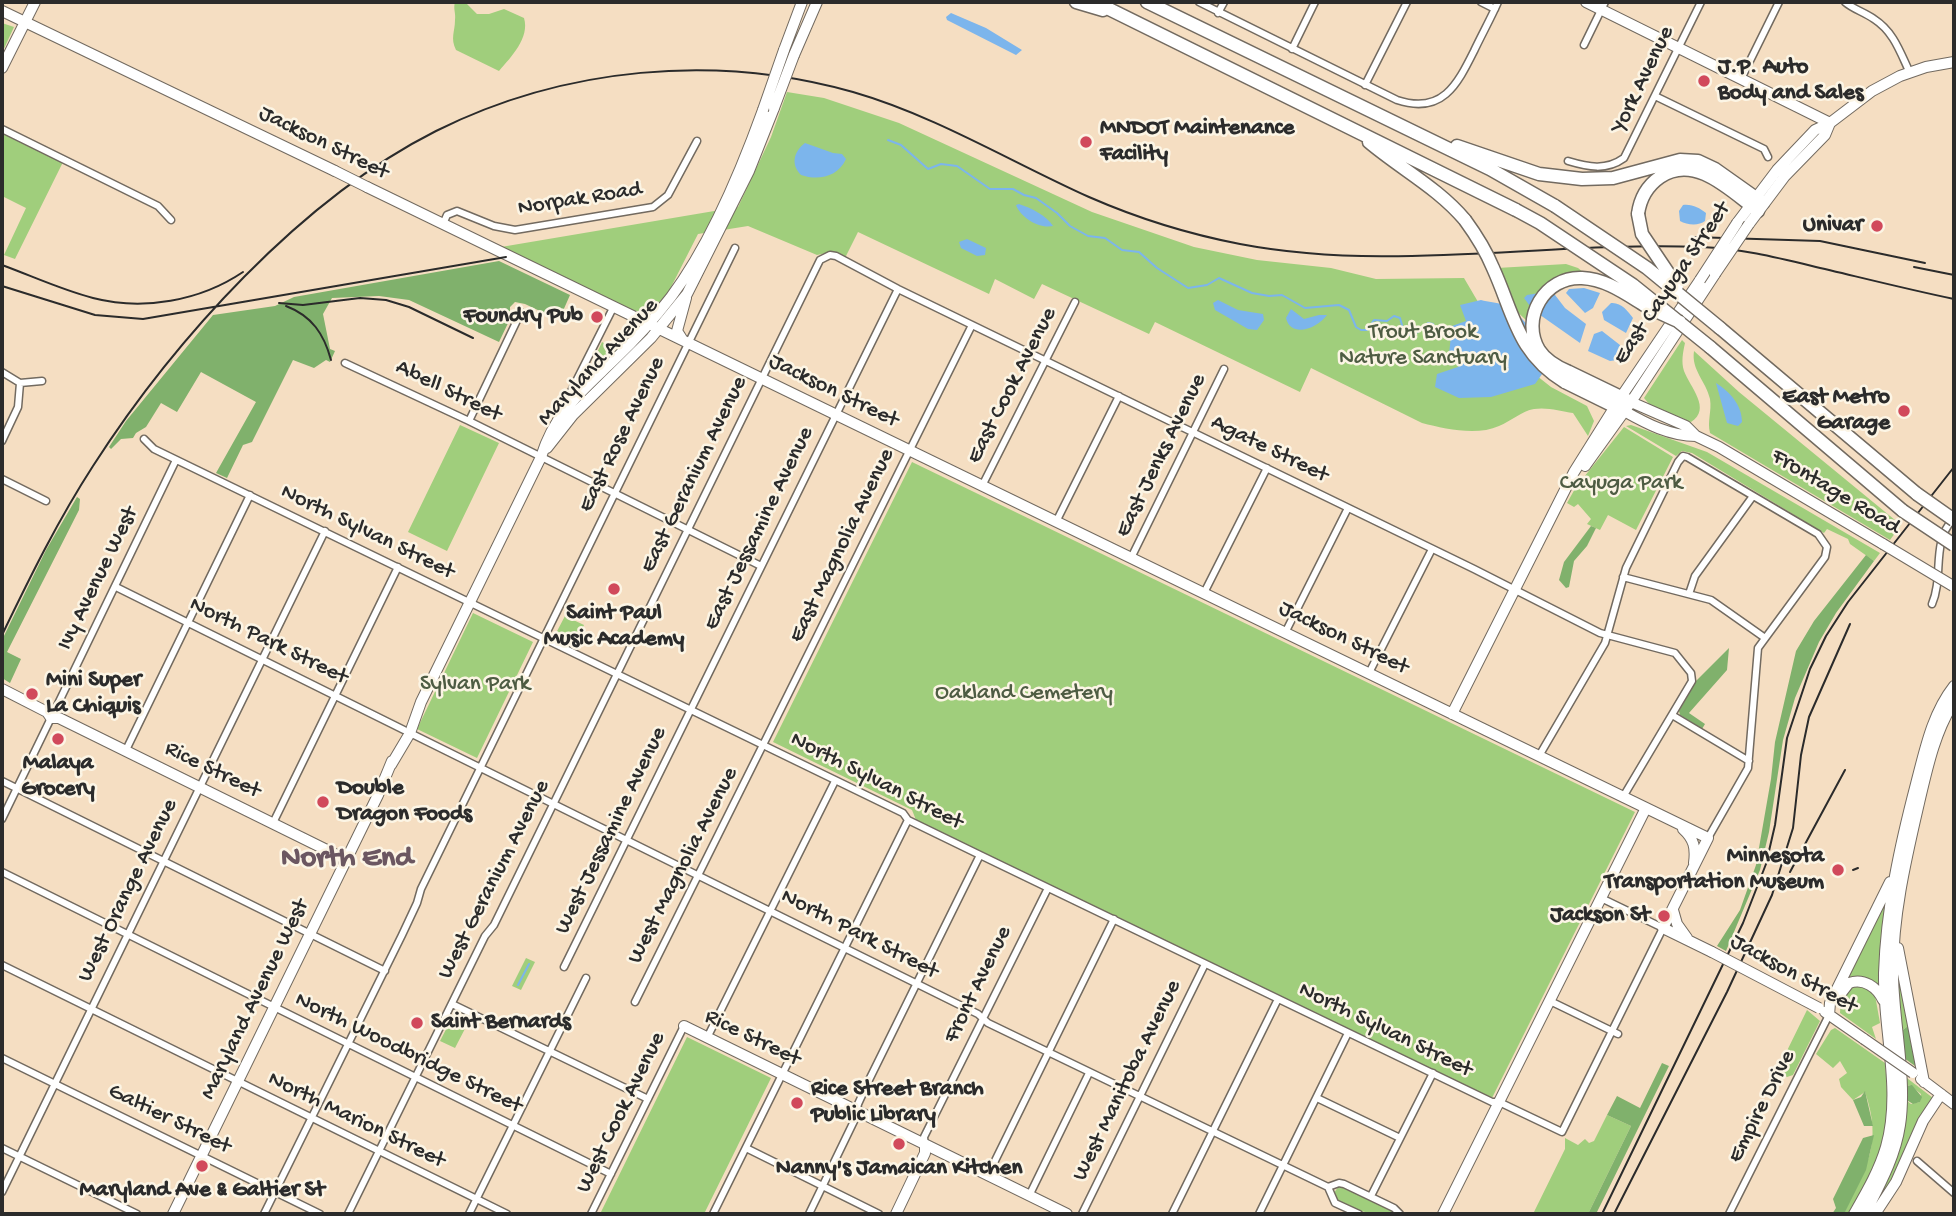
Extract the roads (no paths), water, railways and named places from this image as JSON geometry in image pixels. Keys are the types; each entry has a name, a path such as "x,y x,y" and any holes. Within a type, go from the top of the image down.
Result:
{"highway":[{"path":"1076,2 1131,20"},
{"path":"1095,2 1516,210 1612,270 1680,322 1903,511 1954,545"},
{"path":"1147,2 1490,169 1555,206 1647,268 1917,494 1954,519"},
{"path":"1153,2 1174,15"},
{"path":"1404,127 1530,171 1559,178 1614,178 1681,160 1698,162 1715,169 1757,204"},
{"path":"1352,128 1435,191 1465,220 1493,268 1522,340 1544,368 1623,404"},
{"path":"1690,303 1642,234 1639,214 1642,197 1648,188 1660,176 1683,169 1707,174 1757,204"},
{"path":"1567,377 1543,355 1535,342 1532,328 1535,307 1542,296 1559,282 1583,278 1604,283 1680,322"}],"main road":[{"path":"2,68 35,2"},
{"name":"Maryland Avenue","path":"541,457 566,423 659,329 687,294 727,206 760,145 774,108 802,2"},
{"name":"Maryland Avenue","path":"727,206 763,110 789,53 817,2"},
{"path":"1586,2 1603,6 1679,48 1830,123"},
{"name":"Jackson Street","path":"2,11 1709,838"},
{"name":"East Cayuga Street","path":"1623,404 1737,223 1820,132 1872,91 1910,72 1954,62"},
{"name":"East Cayuga Street","path":"1452,714 1568,484 1749,224 1757,204"},
{"name":"Maryland Avenue","path":"541,457 555,422 590,382 648,324 681,283 715,231"},
{"path":"685,342 677,331 687,294"},
{"name":"Frontage Road","path":"1623,404 1686,426 1696,436 1719,446 1954,586"},
{"name":"Maryland Avenue West","path":"173,1214 347,860 407,731 415,707 421,702 541,457"},
{"path":"1854,1214 1879,1167 1890,1130 1892,1101 1886,1012 1886,946 1898,864 1930,733 1943,701 1954,686"},
{"name":"Rice Street","path":"2,690 347,860"},
{"path":"1864,1214 1890,1162 1900,1124 1901,1094 1893,975 1895,933 1923,789 1940,731 1954,702"},
{"path":"1443,1214 1646,808"},
{"path":"1675,822 1691,837 1695,845 1692,870"},
{"path":"1663,928 1709,838"},
{"path":"1829,1015 1830,1003 1898,864"},
{"path":"1672,910 1682,933 1693,943"},
{"name":"Jackson Street","path":"1663,928 1819,1008 1954,1104"},
{"path":"1895,933 1924,1082"},
{"path":"1829,1015 1844,987 1854,981 1867,984 1879,993 1886,1012"},
{"name":"Rice Street","path":"684,1026 1067,1214"},
{"path":"1875,1214 1896,1182 1923,1121 1941,1094"},
{"name":"Front Avenue","path":"896,1214 925,1153 925,1146"}],"street":[{"path":"1199,2 1365,85 1412,104 1434,101 1447,94 1461,77 1497,5 1481,2"},
{"path":"1218,13 1224,2"},
{"path":"1292,49 1315,2"},
{"path":"1365,85 1407,2"},
{"name":"York Avenue","path":"1568,161 1585,167 1603,167 1624,158 1701,2"},
{"path":"1741,79 1779,2"},
{"path":"1845,2 1889,32 1910,72"},
{"path":"1859,2 1860,11"},
{"path":"1584,45 1603,6"},
{"path":"1655,96 1764,149 1769,157"},
{"path":"2,129 158,206 171,220"},
{"name":"Norpak Road","path":"443,224 447,215 453,211 463,212 494,226 514,230 653,207 668,195 697,141"},
{"name":"East Rose Avenue","path":"264,1214 418,903 421,889 614,494 685,342 735,248"},
{"name":"Agate Street","path":"825,257 836,256 898,289 1608,635 1675,653 1692,677 1672,715"},
{"name":"East Geranium Avenue","path":"618,674 820,260 825,257"},
{"name":"East Jessamine Avenue","path":"691,709 898,289"},
{"name":"East Cook Avenue","path":"982,486 1075,302"},
{"path":"555,422 614,308"},
{"path":"469,421 521,312"},
{"name":"East Magnolia Avenue","path":"764,745 972,325"},
{"name":"Abell Street","path":"345,363 469,421 761,566"},
{"path":"586,364 594,394"},
{"name":"East Jenks Avenue","path":"1130,558 1224,369"},
{"path":"2,372 20,383 42,381"},
{"path":"2,441 18,407 20,383"},
{"path":"1056,522 1119,396"},
{"name":"North Sylvan Street","path":"144,439 154,449 176,460 903,813 908,820 1492,1102 1499,1102 1562,1132 1614,1033"},
{"path":"1539,756 1605,643 1623,577 1666,486 1683,456 1689,458 1818,534 1826,543 1825,557 1758,648 1747,771 1709,838"},
{"name":"Ivy Avenue West","path":"2,819 176,460"},
{"path":"1204,593 1266,468"},
{"path":"2,479 46,501"},
{"path":"126,750 250,495"},
{"path":"1689,594 1695,576 1753,496"},
{"path":"1285,633 1349,508"},
{"path":"1932,604 1937,592 1941,540 1946,527 1954,519"},
{"name":"West Orange Avenue","path":"2,1192 325,531"},
{"path":"1368,673 1432,549"},
{"path":"273,823 398,567"},
{"path":"1623,577 1711,600 1765,638"},
{"name":"North Park Street","path":"116,587 772,910 978,1014 988,1023 1328,1187 1335,1203 1359,1214"},
{"name":"West Geranium Avenue","path":"348,1214 618,674"},
{"name":"West Jessamine Avenue","path":"564,967 691,709"},
{"path":"1623,797 1672,715 1749,761"},
{"name":"West Magnolia Avenue","path":"635,1002 764,745"},
{"path":"2,781 385,971"},
{"path":"707,1038 835,781"},
{"path":"713,1214 908,820"},
{"path":"809,1214 857,1112 858,1104 980,855"},
{"name":"North Woodbridge Street","path":"2,872 611,1174"},
{"name":"Front Avenue","path":"925,1146 924,1137 1048,888"},
{"name":"Jackson Street","path":"1601,898 1663,928"},
{"path":"988,1175 1114,919"},
{"path":"1550,1001 1614,1033 1663,928"},
{"name":"West Manitoba Avenue","path":"1082,1214 1205,964"},
{"name":"North Marion Street","path":"2,965 508,1214"},
{"path":"469,1214 586,978"},
{"path":"1172,1214 1278,999"},
{"path":"452,1004 648,1100"},
{"name":"Empire Drive","path":"1729,1214 1829,1015"},
{"name":"West Cook Avenue","path":"591,1214 684,1026"},
{"path":"1259,1214 1349,1033"},
{"name":"Galtier Street","path":"2,1058 320,1214"},
{"path":"1029,1196 1089,1073"},
{"path":"1371,1196 1433,1073"},
{"path":"1317,1098 1400,1138"},
{"path":"2,1148 137,1214"},
{"path":"746,1148 879,1214"},
{"path":"1917,1161 1954,1193"},
{"path":"1328,1187 1344,1184 1394,1208 1400,1214"}],"water":[{"path":"951,13 986,28 1022,50 1016,55 947,20 946,17"},
{"path":"805,143 842,154 846,159 833,174 814,178 801,175 795,159 798,150"},
{"path":"1016,205 1038,212 1053,226 1042,226 1031,221 1018,210"},
{"path":"1683,205 1693,206 1706,213 1705,221 1693,224 1680,221 1679,211"},
{"path":"967,239 986,248 985,255 977,256 961,248 959,242"},
{"path":"1584,288 1600,293 1593,308 1585,313 1566,293 1569,289"},
{"path":"1552,291 1565,308 1586,324 1580,343 1533,310 1524,298 1527,295"},
{"path":"1218,300 1238,310 1263,314 1264,320 1257,330 1248,329 1215,310 1213,303"},
{"path":"1481,300 1501,304 1518,315 1531,330 1550,363 1535,384 1491,397 1459,398 1435,387 1437,374 1458,367 1462,358 1449,354 1452,326 1466,321 1460,305"},
{"path":"1611,303 1621,305 1633,318 1626,333 1604,320 1602,312"},
{"path":"1291,309 1304,319 1327,315 1318,324 1299,330 1293,328 1286,318"},
{"path":"1602,331 1620,345 1617,360 1610,361 1588,351 1594,334"},
{"path":"1716,383 1726,390 1737,405 1742,422 1738,426 1727,423"}],"waterway":[{"path":"888,140 901,145 928,169 941,164 957,166 990,189 1013,189 1036,198 1070,226 1088,236 1105,238 1122,250 1139,252 1157,268 1188,288 1207,285 1219,278 1252,293 1282,295 1305,308 1339,305 1349,310 1356,327 1361,330 1367,330 1374,320 1387,321 1394,316 1400,318 1404,332 1409,335 1414,335 1428,323 1433,324 1437,334 1451,334"},
{"path":"518,985 529,964"}],"railway":[{"path":"2,635 68,507 125,418 162,370 244,277 337,194 386,160 436,131 485,109 536,92 588,80 694,70 801,80 853,92 944,127 1107,205 1182,230 1240,244 1354,256 1643,246 1715,248 1770,256 1954,299"},
{"path":"1693,237 1820,241 1925,263"},
{"path":"2,286 95,315 143,319 506,257"},
{"path":"2,265 81,295 131,304 171,301 190,296 243,272"},
{"path":"1914,267 1954,275"},
{"path":"279,303 303,305 360,298 386,300 409,307 473,338"},
{"path":"286,306 303,315 316,327 331,360"},
{"path":"1602,1214 1743,923 1766,864 1775,825 1787,738 1810,669 1826,636 1848,602 1954,467"},
{"path":"1614,1214 1727,992 1772,895 1793,828 1801,755 1809,717 1850,624"},
{"path":"1790,872 1845,770"},
{"path":"1853,870 1858,868"}],"place":[{"name":"J.P. Auto Body and Sales","path":"1704,81"},
{"name":"MNDOT Maintenance Facility","path":"1086,142"},
{"name":"Univar","path":"1877,226"},
{"name":"Foundry Pub","path":"597,317"},
{"name":"East Metro Garage","path":"1904,411"},
{"name":"Saint Paul Music Academy","path":"614,589"},
{"name":"Mini Super La Chiquis","path":"32,694"},
{"name":"Malaya Grocery","path":"58,739"},
{"name":"Double Dragon Foods","path":"323,802"},
{"name":"Minnesota Transportation Museum","path":"1838,870"},
{"name":"Jackson St","path":"1664,916"},
{"name":"Saint Bernards","path":"417,1023"},
{"name":"Rice Street Branch Public Library","path":"797,1103"},
{"name":"Nanny's Jamaican Kitchen","path":"899,1144"},
{"name":"Maryland Ave & Galtier St","path":"202,1166"}],"district":[{"name":"North End","path":"347,860"}],"park label":[{"name":"Trout Brook Nature Sanctuary","path":"1423,346"},
{"name":"Cayuga Park","path":"1621,484"},
{"name":"Sylvan Park","path":"475,685"},
{"name":"Oakland Cemetery","path":"1024,694"}]}
